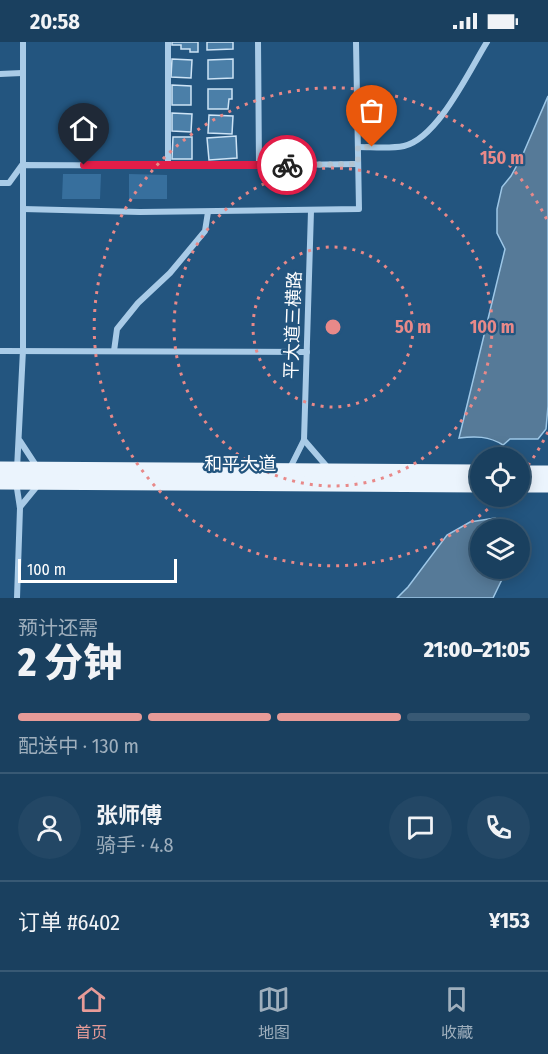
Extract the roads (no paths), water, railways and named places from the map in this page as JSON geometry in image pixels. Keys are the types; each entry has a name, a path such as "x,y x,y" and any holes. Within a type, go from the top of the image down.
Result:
{"main road":[{"name":"和平大道","path":"0,470 17,476 289,471 470,472"},
{"path":"530,473 548,473"},
{"name":"和平大道","path":"0,482 17,476"},
{"name":"和平大道","path":"40,476 470,485"},
{"path":"530,485 548,485"}],"street":[{"path":"17,598 20,508 17,476 23,350 22,42"},
{"path":"168,42 168,165"},
{"path":"258,42 259,166"},
{"path":"23,209 208,212 359,210 356,42"},
{"path":"358,147 405,146 423,136 440,119 487,42"},
{"path":"0,74 22,73"},
{"path":"22,165 358,164"},
{"path":"0,183 9,183 22,165"},
{"name":"平大道三横路","path":"304,440 311,211"},
{"path":"114,351 117,329 138,303 170,273 205,231 208,212"},
{"path":"0,351 308,352"},
{"path":"289,471 304,440 331,472"},
{"path":"20,441 40,476 20,508"}]}
